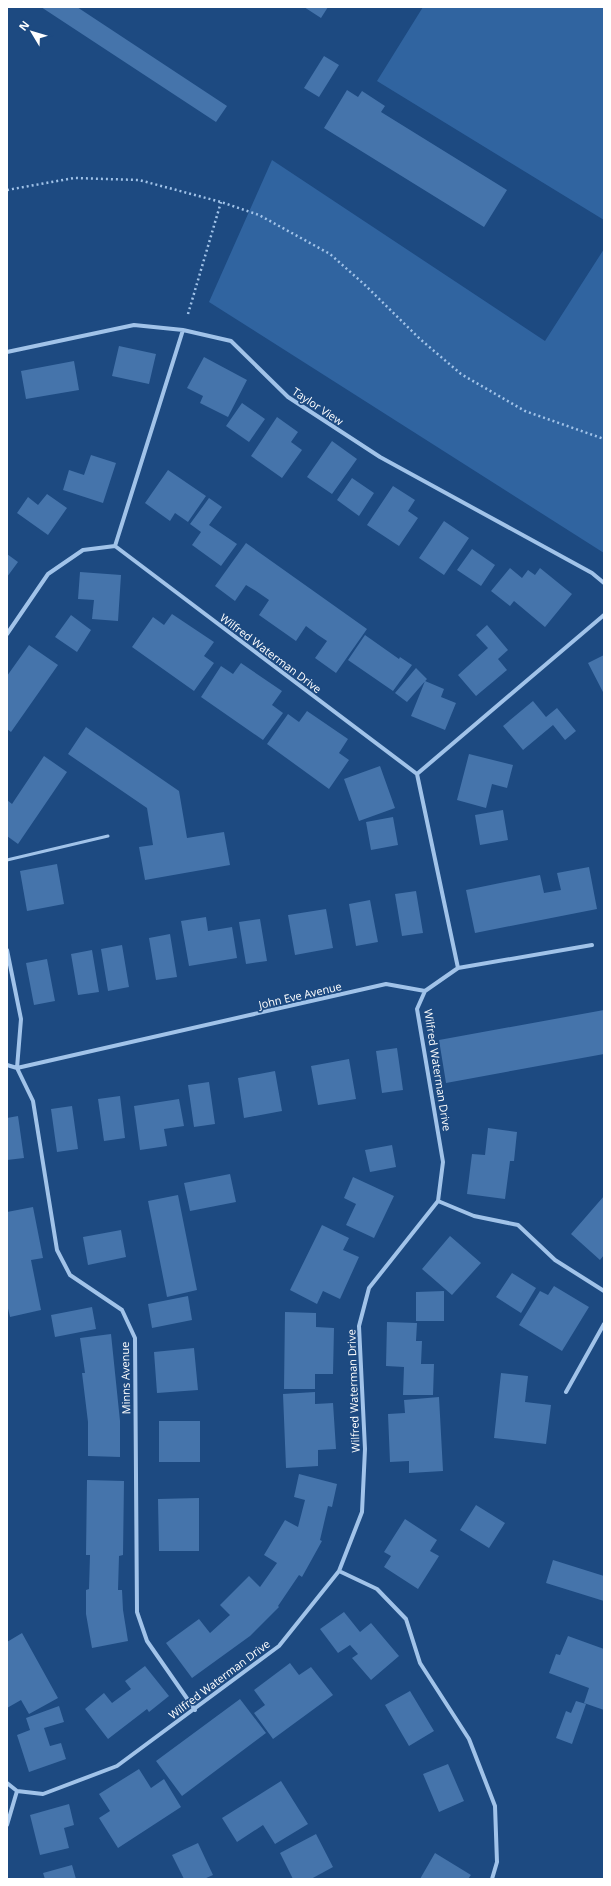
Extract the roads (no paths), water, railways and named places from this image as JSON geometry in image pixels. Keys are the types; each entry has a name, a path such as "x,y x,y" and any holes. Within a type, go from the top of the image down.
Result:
{"street":[{"name":"Taylor View","path":"7,352 134,325 183,330 231,342 288,397 380,458 592,573 604,583"},
{"path":"7,634 48,574 83,550 115,546 183,330"},
{"name":"Wilfred Waterman Drive","path":"115,546 417,774"},
{"path":"458,968 417,774 604,615"},
{"path":"425,991 458,968 592,945"},
{"path":"7,950 21,1019 17,1068"},
{"name":"John Eve Avenue","path":"7,1065 17,1068 386,984 425,991"},
{"name":"Wilfred Waterman Drive","path":"17,1791 43,1794 117,1766 195,1710 278,1646 339,1571 362,1512 365,1449 359,1326 369,1288 438,1201 443,1162 417,1009 425,991"},
{"name":"Minns Avenue","path":"17,1068 33,1101 57,1250 70,1275 122,1310 135,1338 137,1612 147,1641 195,1710"},
{"path":"438,1201 474,1216 518,1225 555,1260 604,1291"},
{"path":"566,1392 604,1324"},
{"path":"339,1571 376,1589 406,1619 420,1663 470,1739 494,1806 497,1862 492,1879"},
{"path":"7,1783 17,1791 7,1825"}],"lane":[{"path":"7,860 108,836"}]}
